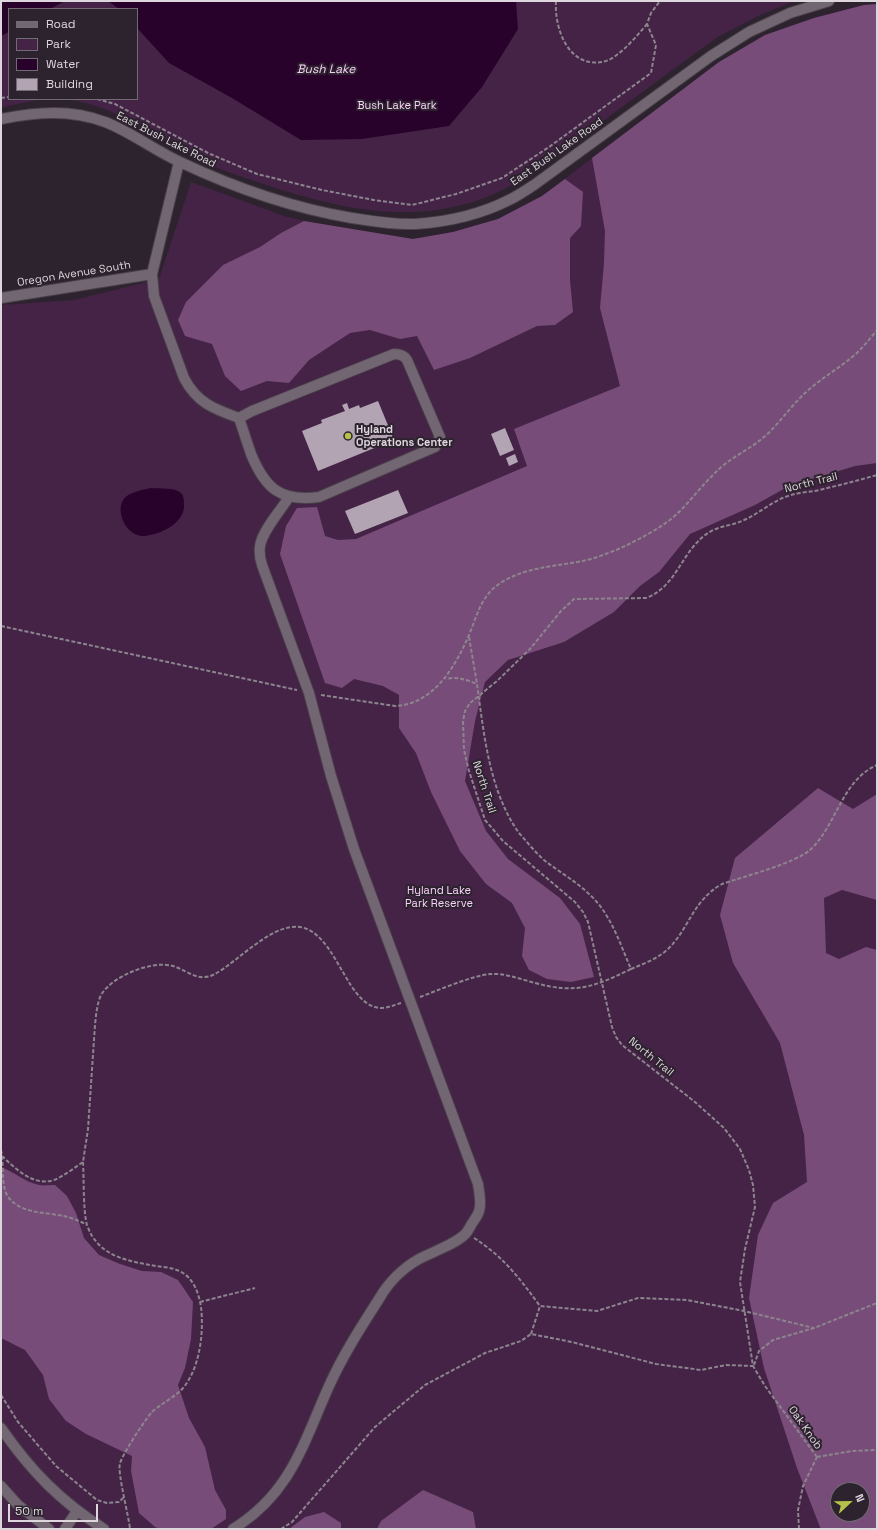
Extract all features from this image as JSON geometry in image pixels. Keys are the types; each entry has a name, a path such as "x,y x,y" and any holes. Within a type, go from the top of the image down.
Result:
{"street":[{"name":"East Bush Lake Road","path":"1,119 39,113 64,112 105,122 178,162 236,187 280,201 331,214 382,223 414,224 449,220 478,212 511,200 534,185 711,56 749,32 790,13 829,1"},
{"path":"178,162 152,274 154,296 184,378 190,389 200,400 212,408 239,418 252,411 394,354 399,354 408,360 440,437 435,447 319,496 304,499 289,497 274,489 264,480 258,471 243,434 239,418"},
{"name":"Oregon Avenue South","path":"1,298 152,274"},
{"path":"233,1529 261,1508 278,1490 293,1468 344,1354 384,1290 401,1272 419,1259 452,1243 466,1234 479,1211 480,1197 478,1184 354,848 331,776 309,693 262,565 260,545 263,536 289,497"},
{"path":"1,1428 21,1457 39,1476 77,1511 104,1529"},
{"path":"1,1486 18,1505 48,1529"},
{"path":"65,1529 77,1511"}],"path":[{"path":"556,1 555,8 559,30 566,45 574,54 587,62 607,61 627,47 647,24 651,13 660,1"},
{"path":"100,100 115,104 208,153 257,174 322,190 374,200 412,205 456,194 502,178 549,147 651,73 656,46 647,24"},
{"path":"446,679 468,636 476,614 485,598 492,590 508,579 534,568 590,559 605,555 669,520 680,511 717,471 728,461 754,445 765,436 776,426 804,394 852,357 877,330"},
{"name":"North Trail","path":"753,1366 740,1282 745,1249 755,1207 753,1185 749,1170 740,1149 724,1128 695,1102 622,1045 616,1037 612,1026 588,922 583,912 575,902 503,841 485,820 469,771 464,750 463,721 465,711 470,703 497,681 530,649 561,611 574,599 592,598 617,600 646,598 655,594 669,582 693,547 700,539 710,532 747,519 768,505 790,495 848,483 877,474"},
{"path":"1,626 309,693 383,704 404,705 420,700 446,679 453,677 477,684"},
{"path":"468,636 493,774 500,797 519,832 535,851 544,860 590,894 600,905 631,969"},
{"path":"130,1529 119,1465 144,1422 164,1402 182,1389 194,1370 198,1359 202,1321 200,1302 196,1289 192,1282 182,1272 172,1268 126,1261 118,1258 102,1248 96,1241 87,1225 83,1162 88,1129 95,1025 101,996 105,990 121,977 134,971 150,966 165,964 174,966 194,976 207,977 219,971 277,931 294,926 307,929 319,936 335,957 355,992 365,1003 376,1008 382,1008 410,1000 490,974 506,976 558,988 577,988 602,983 649,962 666,950 676,939 700,902 714,889 722,884 787,862 809,851 824,833 853,784 866,771 877,765"},
{"path":"1,1150 4,1184 6,1192 11,1200 17,1205 37,1212 66,1216 87,1225"},
{"path":"2,1156 25,1176 44,1182 53,1180 83,1162"},
{"path":"466,1234 491,1249 517,1275 540,1306 597,1311 638,1298 688,1300 744,1311 814,1328"},
{"path":"200,1302 255,1288"},
{"path":"531,1334 572,1342 656,1364 701,1370 726,1365 753,1366 758,1351 773,1340 814,1328 877,1303"},
{"path":"281,1529 292,1522 375,1427 425,1385 485,1353 521,1341 531,1334 540,1306"},
{"name":"Oak Knob","path":"753,1366 765,1386 817,1457 802,1486 798,1510 799,1529"},
{"path":"1,1395 18,1422 56,1466 97,1500 107,1503 119,1502 124,1497"},
{"path":"817,1457 852,1451 877,1450"}],"green space":[{"name":"Bush Lake Park","path":"1,1 794,1 758,16 716,38 528,176 501,191 482,199 463,205 428,211 377,211 352,208 278,189 220,169 116,114 94,105 72,100 138,100 138,8 8,8 8,100 40,100 1,108"},
{"name":"Hyland Lake Park Reserve","path":"877,4 877,1529 1,1529 1,305 74,300 159,279 191,182 287,217 364,234 413,239 453,232 498,219 542,196 719,62 765,35 814,18 864,5"}],"shaded area":[{"path":"877,4 877,463 855,466 789,486 755,505 690,534 659,572 640,586 614,612 564,642 508,660 485,682 475,721 465,781 486,831 508,859 560,898 580,924 594,977 571,982 547,979 529,970 522,956 525,928 512,903 486,884 460,851 431,792 416,753 399,728 399,695 383,686 354,679 342,688 325,683 280,554 286,526 297,508 317,507 325,536 338,540 356,539 527,466 514,429 620,386 600,308 605,231 592,158 719,62 765,35 814,18 864,5"},
{"path":"565,179 583,192 581,226 570,238 570,280 573,312 555,325 537,326 470,358 434,370 417,336 400,339 370,330 350,333 309,360 289,383 267,381 241,391 225,376 212,344 185,336 178,320 186,302 223,265 260,247 281,233 304,221 413,239 453,232 498,219 542,196"},
{"path":"818,788 853,809 877,794 877,900 842,890 824,898 826,953 839,959 866,947 877,950 877,1529 821,1529 797,1468 764,1368 749,1298 758,1235 773,1203 807,1182 804,1135 780,1043 733,963 720,915 735,858"},
{"path":"1,1167 34,1184 55,1185 67,1196 76,1213 84,1238 99,1255 142,1271 161,1272 178,1280 193,1302 191,1339 185,1368 178,1385 189,1418 205,1447 215,1490 226,1510 226,1519 211,1529 160,1529 155,1527 139,1513 131,1471 132,1456 86,1434 66,1421 49,1399 43,1375 25,1350 1,1338"},
{"path":"423,1490 473,1512 476,1529 377,1529 381,1521"},
{"path":"324,1512 341,1523 341,1529 289,1529 305,1517"}],"water":[{"path":"1,1 65,1 52,8 8,8 8,32 1,36"},
{"name":"Bush Lake","path":"108,1 516,1 518,29 482,87 449,126 362,139 301,140 232,98 169,63 138,29 138,8 118,8"},
{"path":"151,488 171,489 181,493 184,500 183,511 176,522 170,527 150,535 138,535 133,533 124,524 121,506 123,500 128,495"}],"building":[{"name":"Hyland Operations Center","path":"378,401 394,440 318,471 302,431 322,423 321,420 345,411 342,405 347,403 349,409 359,405 360,408"},
{"path":"505,428 514,450 500,456 491,434"},
{"path":"515,454 518,462 509,466 506,458"},
{"path":"398,490 408,513 355,534 345,511"}],"place":[{"name":"Hyland Operations Center","path":"348,436"}]}
